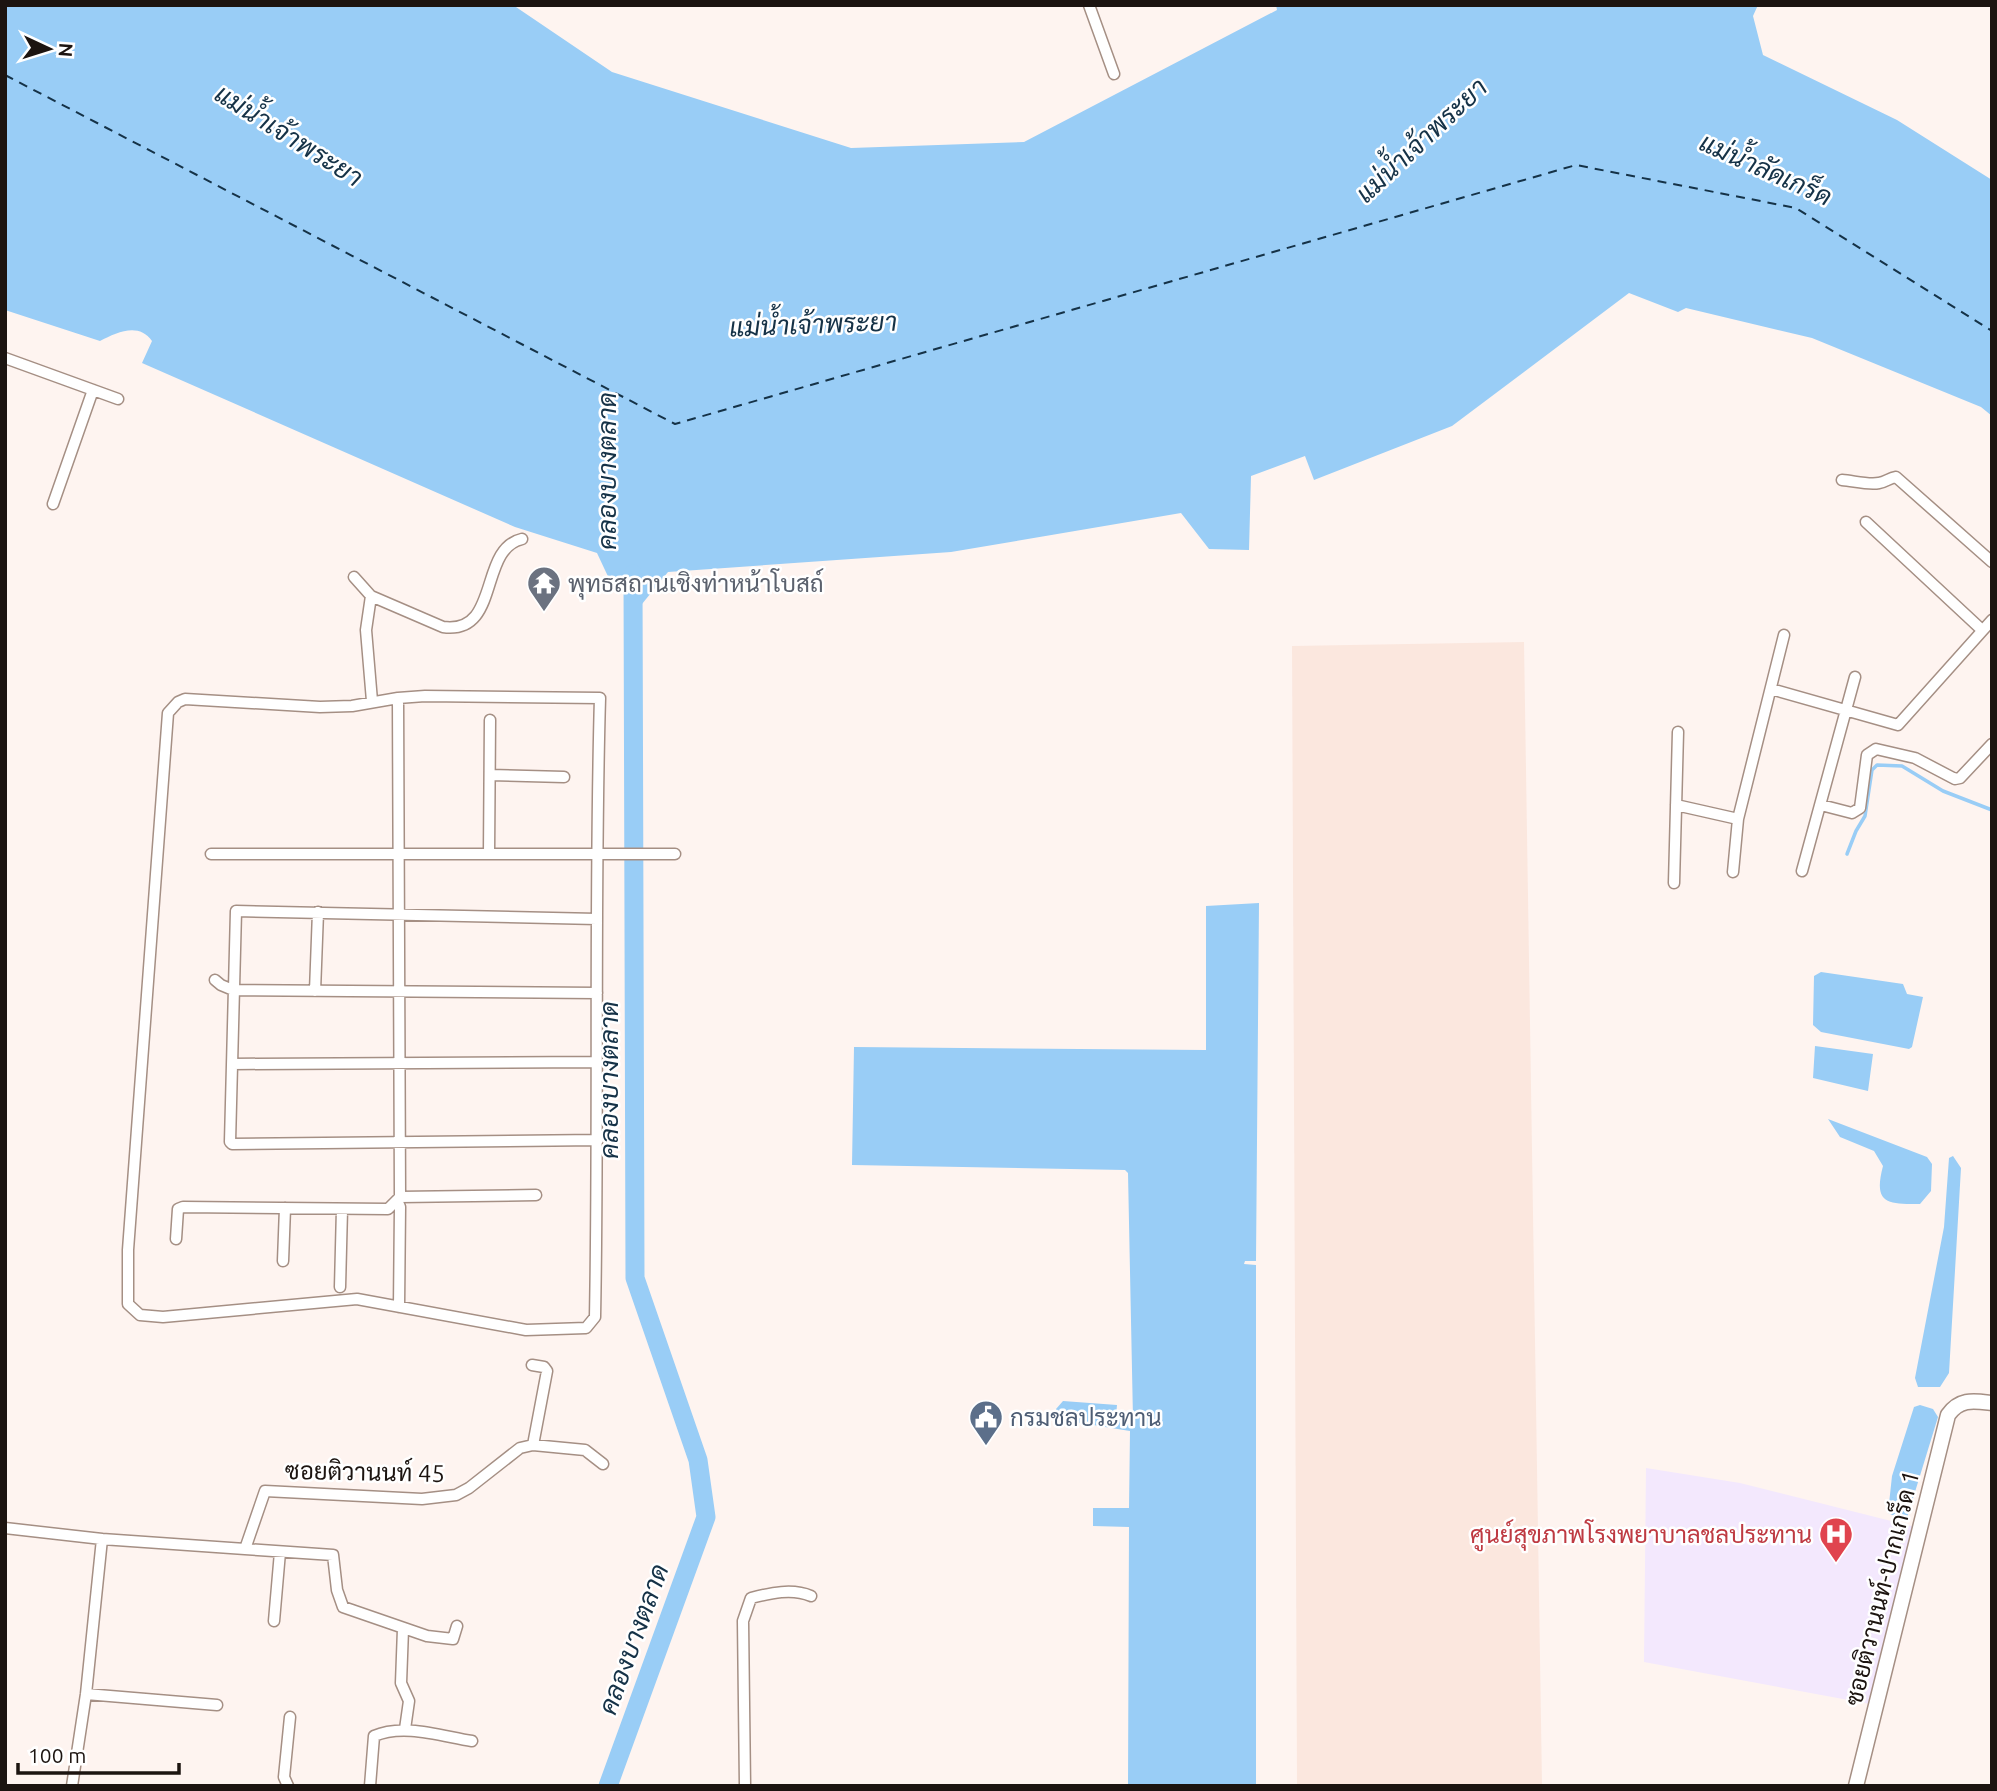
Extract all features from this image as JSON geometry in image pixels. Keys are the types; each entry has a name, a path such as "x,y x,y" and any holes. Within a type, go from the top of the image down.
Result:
{"street":[{"path":"1089,5 1115,74"},
{"path":"5,358 118,399"},
{"path":"53,504 93,390"},
{"path":"1842,480 1875,483 1896,477 1992,562"},
{"path":"1866,522 1982,630"},
{"path":"354,577 371,596 443,627 454,629 466,624 478,613 500,554 513,541 522,539"},
{"path":"371,596 366,630 372,701"},
{"path":"1771,689 1898,725 1992,620"},
{"path":"1733,873 1738,819 1784,635"},
{"path":"1802,871 1855,677"},
{"path":"398,698 399,1307"},
{"path":"398,698 600,698 596,853 598,1140 595,1317 586,1328 526,1331 357,1299 163,1317 140,1315 128,1304 128,1250 168,713 178,702 185,699 320,707 352,706 398,698"},
{"path":"489,854 490,720"},
{"path":"1674,883 1678,732"},
{"path":"1821,805 1852,813 1860,808 1867,755 1875,749 1915,758 1955,779 1991,747"},
{"path":"490,775 564,777"},
{"path":"1676,806 1738,819"},
{"path":"212,854 675,854"},
{"path":"597,919 236,911 231,1143 598,1140"},
{"path":"315,991 317,912"},
{"path":"215,980 233,990 597,993"},
{"path":"232,1064 597,1062"},
{"path":"176,1239 180,1207 388,1209 398,1199 536,1195"},
{"path":"283,1261 285,1208"},
{"path":"340,1287 342,1209"},
{"path":"532,1365 544,1367 547,1371 533,1445 585,1450 603,1464"},
{"name":"ซอยติวานนท์-ปากเกร็ด 1","path":"1856,1786 1948,1415 1958,1404 1974,1401 1992,1403"},
{"name":"ซอยติวานนท์ 45","path":"245,1549 265,1491 422,1499 456,1495 520,1448 533,1445"},
{"path":"5,1528 102,1539 333,1556 337,1590 343,1607 403,1629 443,1639 453,1639 457,1626"},
{"path":"72,1786 86,1693 102,1539"},
{"path":"274,1621 280,1552"},
{"path":"745,1786 743,1620 751,1598 769,1593 800,1591 811,1595"},
{"path":"403,1629 401,1683 409,1701 405,1729"},
{"path":"86,1693 217,1705"},
{"path":"288,1786 284,1777 290,1717"},
{"path":"370,1786 374,1736 405,1729 472,1741"}],"shaded area":[{"path":"1524,642 1542,1784 1297,1786 1292,646"},
{"path":"1646,1468 1740,1483 1915,1527 1870,1704 1644,1662"}],"water":[{"path":"5,5 513,5 612,72 851,148 1024,142 1277,10 1276,5 1758,5 1753,16 1763,55 1897,120 1992,180 1992,416 1981,407 1812,338 1686,308 1678,312 1629,293 1452,426 1314,480 1305,456 1251,476 1249,550 1209,549 1181,513 951,552 668,572 642,604 612,585 597,553 515,527 142,363 152,341 141,332 127,330 100,341 5,310"},
{"path":"1259,903 1256,1261 1245,1261 1244,1264 1256,1265 1256,1786 1128,1786 1129,1527 1093,1526 1093,1508 1129,1508 1130,1431 1062,1420 1056,1415 1056,1409 1063,1401 1117,1405 1116,1416 1133,1419 1128,1173 1125,1170 852,1165 854,1047 1206,1050 1206,906"},
{"path":"1821,972 1903,984 1907,994 1923,997 1912,1047 1909,1049 1821,1032 1813,1025 1814,976"},
{"path":"1815,1046 1873,1054 1868,1091 1813,1078"},
{"path":"1828,1119 1927,1157 1932,1164 1931,1191 1920,1204 1891,1202 1885,1199 1880,1188 1883,1166 1874,1151 1840,1137"},
{"path":"1953,1156 1961,1168 1949,1373 1940,1387 1918,1387 1915,1378 1944,1227 1949,1158"},
{"path":"1920,1405 1933,1409 1938,1417 1907,1518 1899,1518 1888,1513 1892,1476 1914,1407"}],"waterway":[{"name":"คลองบางตลาด","path":"608,1786 706,1517 698,1460 635,1278 633,574"},
{"path":"1847,854 1865,816 1872,770 1877,765 1902,766 1943,791 1992,810"}],"ferry route":[{"path":"5,75 675,424 1576,165 1796,208 1992,331"}],"place":[{"name":"พุทธสถานเชิงท่าหน้าโบสถ์","path":"544,613"},
{"name":"กรมชลประทาน","path":"986,1447"},
{"name":"ศูนย์สุขภาพโรงพยาบาลชลประทาน","path":"1836,1564"}],"water label":[{"name":"แม่น้ำเจ้าพระยา","path":"289,135"},
{"name":"แม่น้ำเจ้าพระยา","path":"1421,140"},
{"name":"แม่น้ำลัดเกร็ด","path":"1766,169"},
{"name":"แม่น้ำเจ้าพระยา","path":"813,324"}]}
